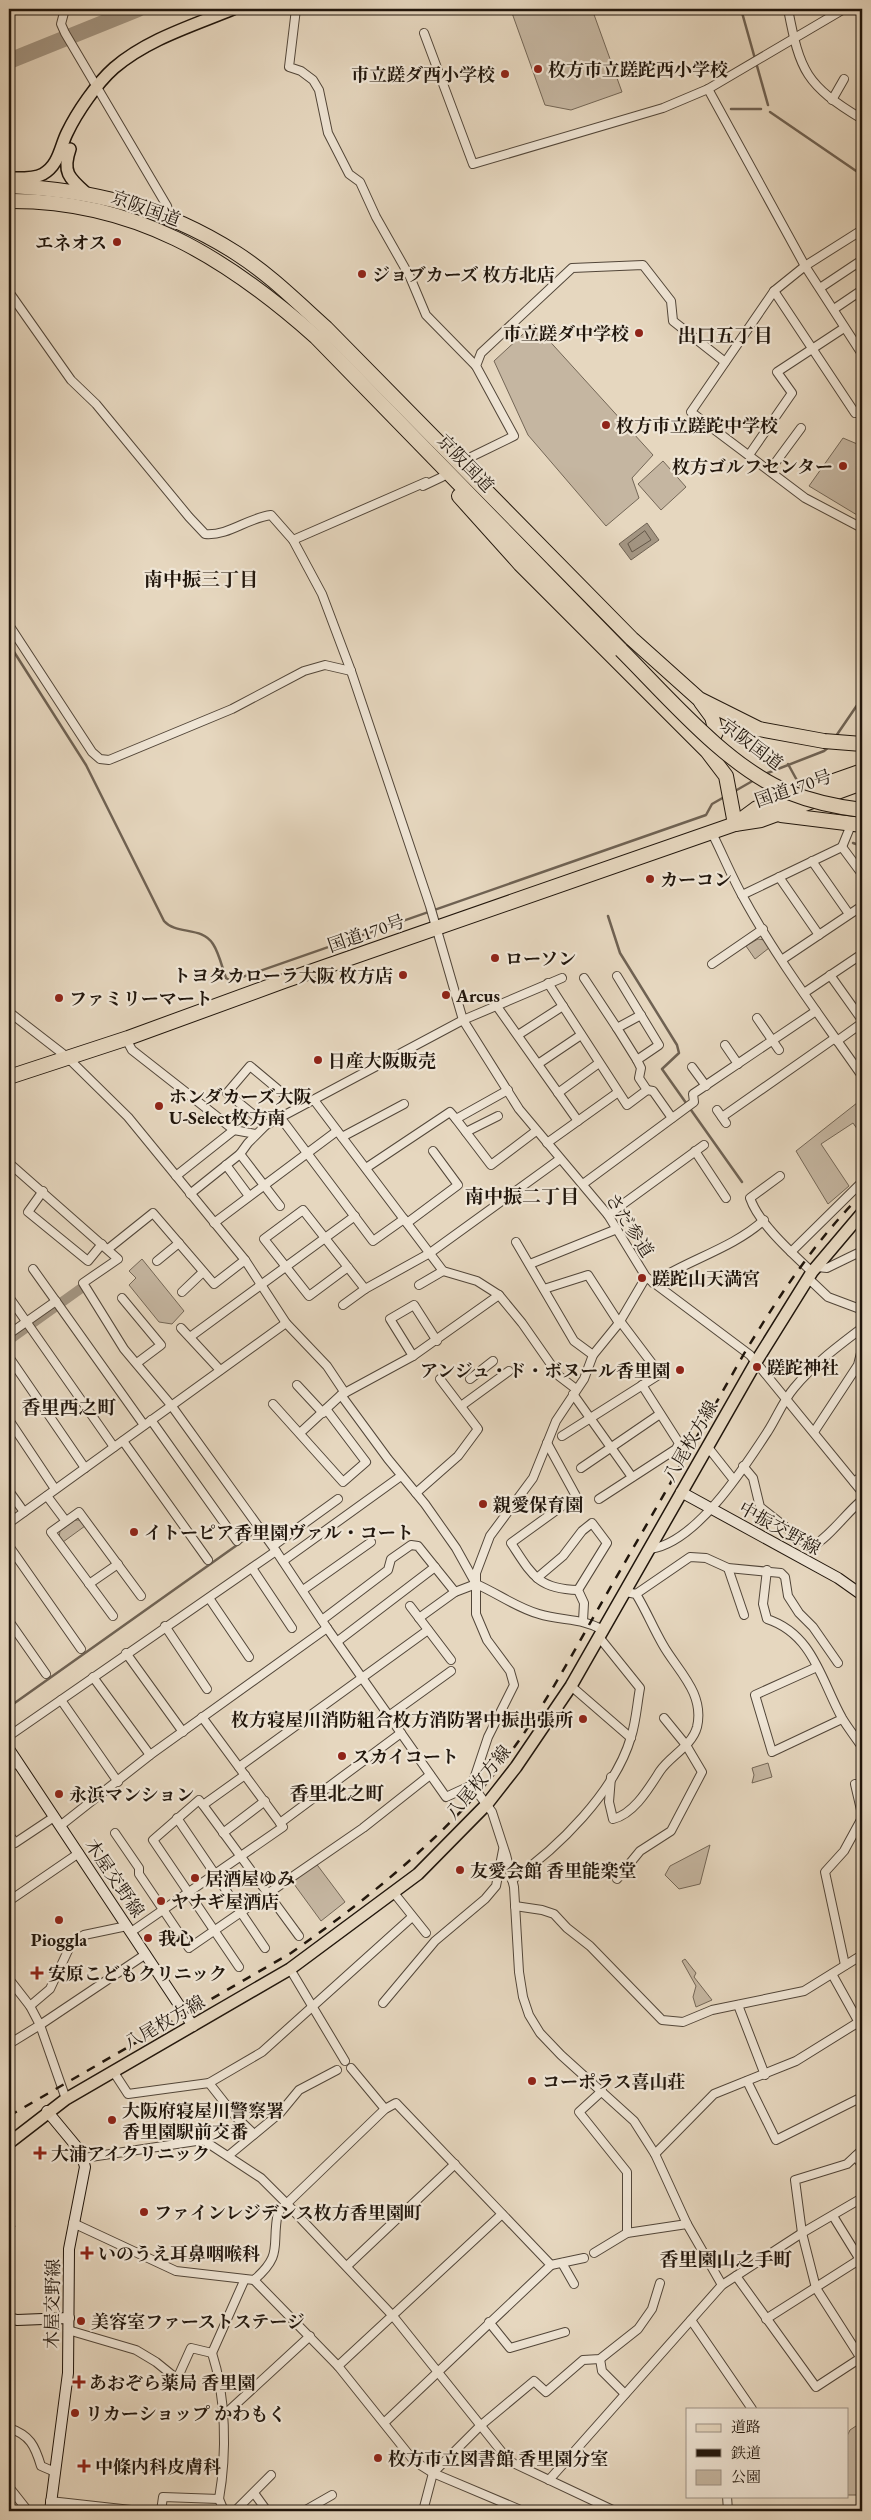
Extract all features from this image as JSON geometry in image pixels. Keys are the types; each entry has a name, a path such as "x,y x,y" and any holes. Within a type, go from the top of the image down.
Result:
{"highway":[{"name":"京阪国道","path":"9,186 86,193 115,199 171,219 236,253 280,286 467,462 632,639 699,699 759,729 824,741 862,744"},
{"name":"京阪国道","path":"9,200 29,200 94,209 159,229 209,254 275,300 316,337 621,650 716,744 751,771 787,792 827,806 862,810"},
{"path":"415,438 442,477 520,564 707,751 726,776 735,824"},
{"path":"699,699 712,716 716,732 707,751"},
{"name":"国道170号","path":"735,824 757,808 862,771"},
{"name":"国道170号","path":"9,1077 126,1039 735,824 761,820 862,783"},
{"path":"776,815 857,825"}],"main road":[{"path":"9,178 42,175 50,168 59,158 67,133 96,88 112,70 133,53 155,41 233,9"},
{"path":"76,120 74,137 66,161 69,178 86,193"},
{"name":"八尾枚方線","path":"9,2143 47,2111 66,2099 290,1969 418,1874 487,1804 516,1767 571,1686 601,1634 631,1592 650,1549 707,1446 756,1362 813,1272 862,1213"},
{"name":"中振交野線","path":"681,1492 862,1594"},
{"name":"木屋交野線","path":"9,1749 13,1765 57,1821 193,2026"},
{"path":"47,2111 84,2158"},
{"name":"木屋交野線","path":"50,2506 68,2373 69,2249 85,2167 84,2158"},
{"path":"9,2318 17,2320 68,2318"}],"street":[{"path":"65,9 61,24 65,33 167,206 171,219"},
{"path":"296,9 289,67 301,71 313,80 319,90 328,134 349,174 360,182 376,218 410,277 426,315 476,366 514,436 514,442 467,462"},
{"path":"788,9 794,40 805,72 820,91 862,119"},
{"path":"424,33 473,164 663,108 708,89 844,9"},
{"path":"832,100 844,79"},
{"path":"708,89 805,266 862,354"},
{"path":"862,230 805,266 774,291 690,412 805,498 862,528"},
{"path":"820,288 861,263"},
{"path":"476,366 481,353 572,268 643,265 671,301 673,321 725,362"},
{"path":"834,309 862,290"},
{"path":"774,291 855,413 862,408"},
{"name":"さだ参道","path":"9,292 71,380 96,404 205,534 219,535 257,517 271,515 293,540 322,594 351,671 433,914 463,1020 536,1131 608,1215 646,1277 756,1362 785,1402 806,1422 862,1492"},
{"path":"749,455 792,393 777,372 844,328"},
{"path":"770,470 801,428"},
{"path":"467,462 514,436"},
{"path":"375,505 384,506 442,477"},
{"path":"293,540 426,482"},
{"path":"9,625 92,752 100,759 109,760 232,709 304,671 325,665 351,671"},
{"path":"742,895 842,847 857,825"},
{"path":"712,833 742,895 782,960 862,1076"},
{"path":"842,847 862,874"},
{"path":"812,861 849,914"},
{"path":"779,877 820,934"},
{"path":"782,960 862,906"},
{"path":"712,964 763,929"},
{"path":"804,993 860,956 862,965"},
{"path":"717,1110 724,1120 862,1022 830,975"},
{"path":"617,976 659,1045 637,1060"},
{"path":"190,1194 240,1154 266,1125 463,1020 496,1004 562,978"},
{"path":"584,978 637,1060 641,1068 639,1078 647,1090"},
{"path":"623,986 632,981"},
{"path":"548,983 627,1105 647,1090 653,1091 672,1118"},
{"path":"496,1004 578,1121"},
{"path":"518,1035 564,1006"},
{"path":"583,1184 690,1106 693,1094 816,1011"},
{"path":"9,1012 66,1057 128,1117 245,1260 286,1323 327,1366 343,1394 401,1476 416,1493 456,1548 476,1584 521,1608 540,1614 587,1622 601,1634 640,1688 631,1738 611,1777 584,1816 539,1861 512,1880"},
{"path":"617,1028 641,1015"},
{"path":"757,1018 779,1050"},
{"path":"538,1064 581,1034"},
{"path":"126,1039 132,1050 234,1130 256,1134"},
{"path":"725,1044 738,1064"},
{"path":"558,1093 599,1063"},
{"path":"266,1125 227,1093 250,1066 299,1107"},
{"path":"692,1067 706,1086"},
{"path":"456,1119 508,1090"},
{"path":"547,1143 618,1093"},
{"path":"314,1100 443,1271 477,1281 498,1295 522,1323 559,1376 575,1391 591,1418 632,1477"},
{"path":"214,1223 306,1153 340,1134 404,1104"},
{"path":"366,1168 450,1112 490,1165 536,1131"},
{"path":"466,1132 498,1116"},
{"path":"280,1117 373,1241 406,1221 458,1184 434,1151"},
{"path":"176,1176 234,1130"},
{"path":"608,1215 704,1144"},
{"path":"695,1151 726,1198"},
{"path":"240,1154 280,1206"},
{"path":"343,1304 365,1289 430,1253 560,1158"},
{"path":"9,1163 118,1259 84,1284 124,1349 171,1405 275,1549 322,1620 446,1797 472,1785 488,1738 514,1685 510,1671 487,1640 476,1614 476,1573 490,1536 532,1478 556,1421 584,1379 592,1355 620,1322 646,1277"},
{"path":"226,1165 249,1196"},
{"path":"780,1176 750,1198 754,1208 791,1252 813,1272 828,1297 860,1309 862,1312"},
{"path":"791,1252 862,1182"},
{"path":"43,1191 28,1212 88,1261 102,1244"},
{"path":"348,1267 309,1296 264,1239 303,1210 324,1239 348,1267 365,1289"},
{"path":"108,1249 154,1213 214,1284 245,1260"},
{"path":"190,1337 355,1216"},
{"path":"653,1283 677,1267 694,1262 710,1254 764,1220"},
{"path":"530,1264 617,1229"},
{"path":"516,1242 574,1341 592,1355"},
{"path":"157,1261 179,1243"},
{"path":"813,1272 827,1268 862,1251"},
{"path":"33,1269 144,1425"},
{"path":"419,1285 443,1271"},
{"path":"182,1292 203,1272"},
{"path":"544,1289 588,1275 620,1322 660,1374 562,1436"},
{"path":"300,1433 343,1394 437,1341 498,1295"},
{"path":"9,1296 114,1447"},
{"path":"122,1298 161,1345 137,1363"},
{"path":"9,1334 56,1301"},
{"path":"413,1356 390,1319 414,1305 437,1341"},
{"path":"9,1522 286,1323"},
{"path":"181,1328 220,1370"},
{"path":"650,1549 660,1547 697,1524 712,1508 743,1466 785,1402 815,1364 862,1328"},
{"path":"814,1432 858,1365 862,1349"},
{"path":"9,1357 85,1468"},
{"path":"470,1379 494,1361"},
{"path":"485,1367 495,1381"},
{"path":"461,1406 509,1371"},
{"path":"416,1493 458,1456 478,1429 440,1379"},
{"path":"273,1404 342,1482 355,1472 366,1462 324,1411 297,1384"},
{"path":"599,1499 676,1449 678,1443 642,1385"},
{"path":"581,1468 660,1414"},
{"path":"9,1420 55,1489"},
{"path":"151,1420 237,1541"},
{"path":"123,1441 208,1560"},
{"path":"547,1443 576,1496 512,1543 537,1578 549,1587 578,1590"},
{"path":"707,1446 733,1479"},
{"path":"743,1466 753,1478 760,1507 811,1547"},
{"path":"284,1562 401,1476"},
{"path":"854,1482 862,1476"},
{"path":"9,1491 24,1512"},
{"path":"47,1496 65,1520"},
{"path":"9,1736 165,1626 252,1568 338,1499"},
{"path":"802,1559 811,1547 819,1543 844,1515 862,1500"},
{"path":"113,1616 51,1532 65,1520 79,1512 140,1596"},
{"path":"537,1578 563,1556 582,1531 592,1523 607,1543 578,1590"},
{"path":"303,1590 371,1542"},
{"path":"322,1620 388,1570 392,1559 410,1545 418,1546 455,1592"},
{"path":"9,1546 81,1649"},
{"path":"611,1777 610,1802 613,1820 628,1812 666,1763 686,1745 696,1727 694,1692 690,1682 662,1643 631,1592 690,1557 706,1558 728,1568 767,1570 781,1573 785,1577 788,1596 838,1663"},
{"path":"89,1584 118,1564"},
{"path":"338,1642 436,1567"},
{"path":"252,1568 292,1628"},
{"path":"728,1568 744,1615"},
{"path":"767,1570 763,1604 767,1619 782,1624 809,1649 842,1719 862,1747"},
{"path":"419,1618 455,1592 476,1584"},
{"path":"578,1590 584,1603 587,1622"},
{"path":"209,1598 249,1657"},
{"path":"410,1606 452,1660"},
{"path":"9,1621 46,1674"},
{"path":"165,1626 207,1689"},
{"path":"9,1834 15,1843 57,1821 118,1782 150,1755 328,1628"},
{"path":"239,1767 428,1630"},
{"path":"126,1653 183,1732"},
{"path":"817,1667 755,1695 772,1752 842,1719"},
{"path":"390,1715 451,1671"},
{"path":"93,1677 150,1755"},
{"path":"571,1686 631,1738"},
{"path":"61,1700 118,1782"},
{"path":"30,2006 50,1989 72,1942 84,1935 129,1929 162,1910 283,1827 202,1717"},
{"path":"617,1879 640,1851 671,1831 702,1772 686,1745 664,1718"},
{"path":"280,1823 401,1733"},
{"path":"203,1805 244,1775"},
{"path":"115,1833 139,1868 138,1874 189,1948 362,1828 430,1775"},
{"path":"855,1784 862,1814"},
{"path":"472,1785 492,1812 512,1880 519,1972 523,1997 529,2014 540,2032 561,2055 634,2121 655,2154 688,2224 722,2285"},
{"path":"239,1967 153,1840 199,1800 299,1936"},
{"path":"223,1833 265,1801"},
{"path":"177,1818 265,1948"},
{"path":"845,1965 825,1872 844,1851 862,1818"},
{"path":"383,2003 434,1941 485,1899 496,1886 504,1848"},
{"path":"9,1902 78,1853"},
{"path":"394,1893 426,1933"},
{"path":"515,1906 542,1910 554,1914 567,1928 590,1946 662,2020 683,2022 712,2010 804,1991 862,1955"},
{"path":"113,2071 128,2094 209,2083 262,2052 412,1917"},
{"path":"9,2044 146,1954"},
{"path":"290,1969 314,2006 345,2061"},
{"path":"655,2154 714,2094 796,2061 861,2023 832,1974"},
{"path":"9,1979 30,2006 40,2025 66,2099"},
{"path":"738,2005 765,2075"},
{"path":"351,2068 385,2109"},
{"path":"228,2156 280,2112 299,2090 337,2070"},
{"path":"747,2081 776,2140 862,2097"},
{"path":"209,2083 235,2116 254,2134"},
{"path":"602,2091 579,2112 627,2172 627,2233"},
{"path":"73,2223 176,2271 244,2281 254,2280 266,2270 274,2258 278,2212 385,2109 396,2103 551,2264"},
{"path":"84,2158 203,2140 228,2156 261,2178 393,2316 509,2461 614,2511"},
{"path":"736,2276 816,2387 862,2358 816,2288 802,2233 795,2180 847,2164 859,2153 862,2166"},
{"path":"346,2266 455,2164"},
{"path":"549,2480 722,2285 802,2233 862,2198"},
{"path":"338,2366 502,2214"},
{"path":"766,2319 861,2260 832,2216"},
{"path":"594,2253 627,2233 688,2224"},
{"path":"385,2422 551,2264 584,2258"},
{"path":"562,2263 574,2284"},
{"path":"254,2280 338,2366 385,2422 414,2461 433,2473 523,2511"},
{"path":"224,2511 219,2499 224,2470 220,2376 212,2353 244,2281"},
{"path":"423,2511 433,2473 480,2426 534,2381 546,2392 582,2360 600,2359 638,2329 652,2309 660,2283"},
{"path":"691,2320 751,2408"},
{"path":"489,2322 510,2348 565,2332"},
{"path":"68,2330 136,2350 156,2362 177,2379 191,2348 212,2353"},
{"path":"223,2416 310,2336"},
{"path":"600,2359 602,2371 625,2394"},
{"path":"9,2428 28,2438 34,2445 41,2466 55,2472"},
{"path":"235,2511 271,2475"},
{"path":"9,2487 28,2511"},
{"path":"254,2493 268,2511"},
{"path":"304,2511 313,2509 332,2495"},
{"path":"161,2511 163,2497 219,2499"},
{"path":"726,2498 728,2511"},
{"path":"50,2506 140,2511"}],"green space":[{"path":"523,9 592,9 622,92 571,110 545,105 512,13"},
{"path":"534,324 653,455 632,478 639,498 606,526 528,435 494,361"},
{"name":"枚方ゴルフセンター","path":"843,438 862,446 862,518 809,486"},
{"path":"663,461 686,487 661,510 638,484"},
{"path":"758,939 765,940 769,948 755,959 746,946"},
{"path":"862,1099 862,1136 853,1123 821,1144 849,1186 828,1204 796,1151"},
{"path":"142,1259 184,1311 172,1324 159,1322 129,1285 136,1278 129,1271"},
{"path":"75,1520 81,1520 85,1526 63,1542 59,1537 60,1531"},
{"path":"768,1763 772,1777 752,1783 754,1775 752,1768"},
{"path":"710,1845 700,1884 679,1889 665,1875 670,1866"},
{"path":"315,1862 345,1902 321,1921 291,1880"},
{"path":"685,1959 696,1973 694,1977 712,2000 696,2007 693,1997 696,1986 682,1961"},
{"path":"9,2203 15,2227 9,2233"},
{"path":"862,2422 862,2495 848,2495 848,2434 850,2430"}],"water":[{"path":"647,523 659,540 631,560 619,544"}],"waterway":[{"path":"9,61 138,9"},
{"path":"741,9 768,105"},
{"path":"731,109 761,109"},
{"path":"770,112 862,175"},
{"path":"9,644 86,765 164,921 175,928 208,938 217,952 226,978 231,981 706,815 712,804 726,796"},
{"path":"836,736 862,698"},
{"path":"765,774 824,751 829,747"},
{"path":"788,764 799,784"},
{"path":"735,791 756,779"},
{"path":"853,843 862,846"},
{"path":"608,916 620,953 677,1045 679,1053 662,1069 742,1182"},
{"path":"9,1340 83,1287"},
{"path":"9,1707 254,1533"}],"railway":[{"path":"9,2116 291,1953 341,1917 412,1859 477,1794 514,1748 547,1698 745,1352 771,1310 813,1250 862,1194"}],"place":[{"name":"枚方市立蹉跎西小学校","path":"538,69"},
{"name":"市立蹉ダ西小学校","path":"505,74"},
{"name":"エネオス","path":"117,242"},
{"name":"ジョブカーズ 枚方北店","path":"362,274"},
{"name":"市立蹉ダ中学校","path":"639,333"},
{"name":"枚方市立蹉跎中学校","path":"606,425"},
{"name":"枚方ゴルフセンター","path":"843,466"},
{"name":"カーコン","path":"650,879"},
{"name":"ローソン","path":"495,958"},
{"name":"トヨタカローラ大阪 枚方店","path":"403,975"},
{"name":"Arcus","path":"446,995"},
{"name":"ファミリーマート","path":"59,998"},
{"name":"日産大阪販売","path":"318,1060"},
{"name":"ホンダカーズ大阪 U-Select枚方南","path":"159,1106"},
{"name":"蹉跎山天満宮","path":"642,1278"},
{"name":"蹉跎神社","path":"757,1367"},
{"name":"アンジュ・ド・ボヌール香里園","path":"680,1370"},
{"name":"親愛保育園","path":"483,1504"},
{"name":"イトーピア香里園ヴァル・コート","path":"134,1532"},
{"name":"枚方寝屋川消防組合枚方消防署中振出張所","path":"583,1719"},
{"name":"スカイコート","path":"342,1756"},
{"name":"永浜マンション","path":"59,1794"},
{"name":"友愛会館 香里能楽堂","path":"460,1870"},
{"name":"居酒屋ゆみ","path":"195,1878"},
{"name":"ヤナギ屋酒店","path":"161,1901"},
{"name":"Pioggla","path":"59,1920"},
{"name":"我心","path":"148,1938"},
{"name":"安原こどもクリニック","path":"37,1973"},
{"name":"コーポラス喜山荘","path":"532,2081"},
{"name":"大阪府寝屋川警察署 香里園駅前交番","path":"112,2120"},
{"name":"大浦アイクリニック","path":"40,2153"},
{"name":"ファインレジデンス枚方香里園町","path":"144,2212"},
{"name":"いのうえ耳鼻咽喉科","path":"87,2253"},
{"name":"美容室ファーストステージ","path":"81,2321"},
{"name":"あおぞら薬局 香里園","path":"79,2382"},
{"name":"リカーショップ かわもく","path":"75,2413"},
{"name":"枚方市立図書館 香里園分室","path":"378,2458"},
{"name":"中條内科皮膚科","path":"84,2466"}],"district":[{"name":"出口五丁目","path":"725,335"},
{"name":"南中振三丁目","path":"201,579"},
{"name":"南中振二丁目","path":"522,1196"},
{"name":"香里西之町","path":"69,1407"},
{"name":"香里北之町","path":"337,1793"},
{"name":"香里園山之手町","path":"726,2259"}]}
